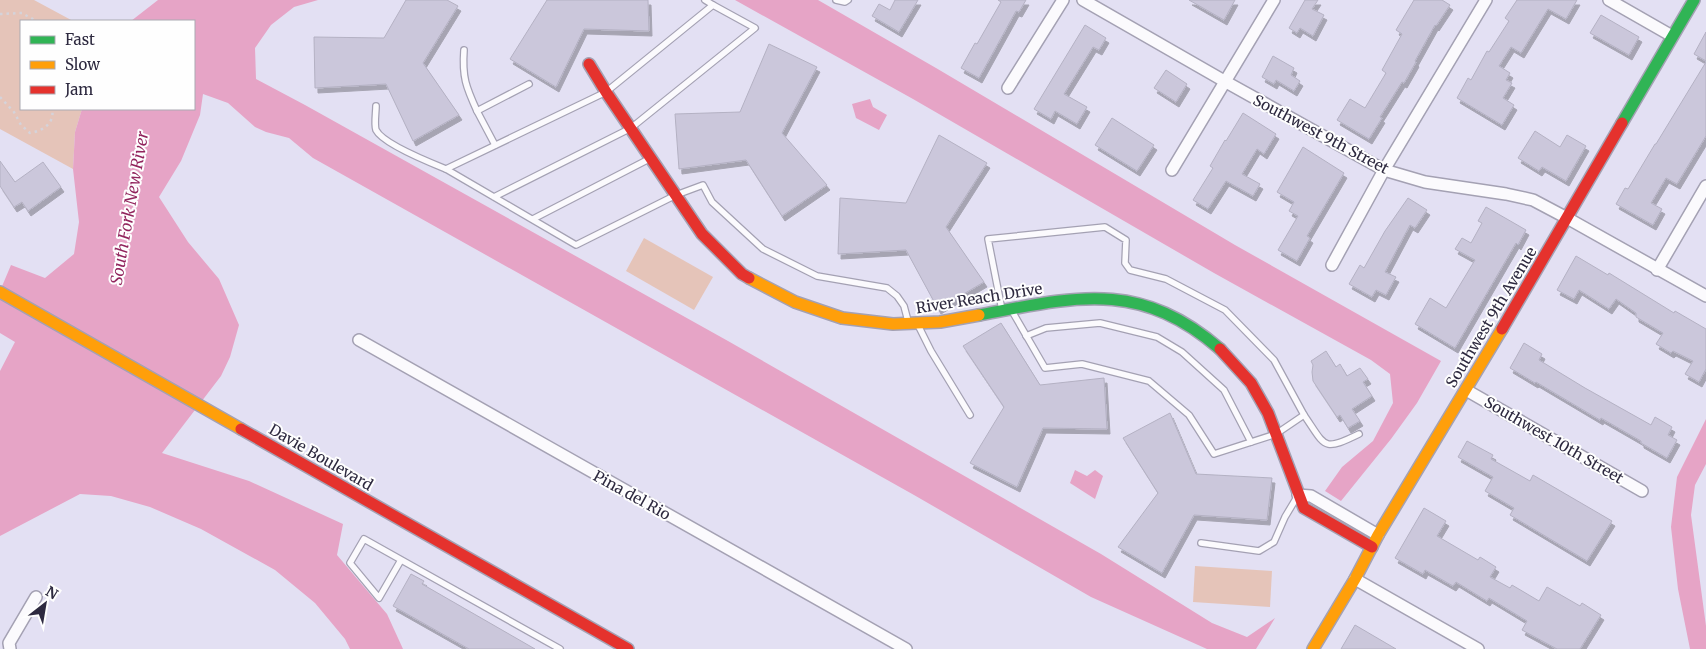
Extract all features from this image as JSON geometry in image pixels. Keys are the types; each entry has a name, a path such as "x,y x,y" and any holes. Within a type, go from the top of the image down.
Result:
{"street":[{"path":"1008,88 1063,0"},
{"name":"Southwest 9th Street","path":"1083,0 1384,170 1425,182 1533,200 1706,296"},
{"path":"1172,170 1274,0"},
{"path":"1332,266 1384,170 1486,0"},
{"path":"1609,0 1672,36"},
{"name":"Southwest 9th Avenue","path":"1313,649 1355,579 1378,535 1466,390 1694,0"},
{"name":"River Reach Drive","path":"590,64 606,92 702,234 742,274 795,302 842,318 893,324 940,322 1059,300 1101,298 1135,302 1168,313 1203,334 1225,353 1251,382 1268,414 1304,508 1372,547"},
{"path":"1657,270 1706,186"},
{"name":"Davie Boulevard","path":"0,292 628,649"},
{"name":"Pina del Rio","path":"359,340 906,649"},
{"name":"Southwest 10th Street","path":"1466,390 1642,491"},
{"path":"1298,495 1311,496 1378,535"},
{"path":"1355,579 1478,649"},
{"path":"10,649 9,643 36,596"}],"lane":[{"path":"494,197 631,128 755,28 706,0"},
{"path":"836,0 845,2 848,0"},
{"path":"446,169 606,92 713,5"},
{"path":"464,50 463,73 466,87 495,145"},
{"path":"478,111 530,84"},
{"path":"376,106 376,128 380,136 411,154 446,169 576,244 676,195 703,186 712,202 763,248 817,276 887,288 897,296 970,415"},
{"path":"533,220 651,158"},
{"path":"1304,415 1276,434 1214,454 1189,415 1148,381 1082,364 1045,368 1026,336 1007,310 988,238 1105,227 1126,240 1125,264 1130,270 1166,279 1225,310 1274,360 1304,415 1323,442 1329,445 1336,445 1359,434"},
{"path":"1026,336 1046,328 1100,322 1157,337 1182,352 1224,390 1251,442"},
{"path":"1201,543 1260,551 1274,542 1285,517 1298,495"},
{"path":"401,560 379,598 350,563 364,539 560,649"}],"path":[{"path":"0,14 22,13 34,20"},
{"path":"0,97 14,112 21,125 30,133 40,132 50,123 52,110"}],"shaded area":[{"path":"0,0 34,0 71,20 20,20 20,110 82,110 75,132 73,169 0,129"},
{"path":"644,238 713,277 694,310 626,271"},
{"path":"1195,566 1272,571 1270,607 1193,602"}],"water":[{"name":"South Fork New River","path":"158,0 318,0 294,7 271,25 255,48 256,79 728,341 1101,554 1212,623 1247,637 1275,618 1256,649 1207,649 1091,597 914,495 313,158 289,138 255,127 228,103 203,94 200,115 181,161 159,197 188,242 219,279 239,325 230,357 221,376 162,453 249,481 343,524 337,555 387,614 403,649 350,649 345,639 315,603 275,570 201,529 150,507 111,496 80,494 0,536 0,371 15,342 0,333 0,291 11,265 45,278 74,254 79,222 73,169 75,132 82,110 195,110 195,20 132,20"},
{"path":"735,0 818,0 1235,245 1441,361 1417,403 1391,439 1341,501 1325,491 1342,467 1373,441 1393,403 1390,374 1371,360 1214,273 913,99"},
{"path":"870,99 873,107 887,115 879,130 856,118 852,104"},
{"path":"1706,419 1706,464 1695,485 1691,515 1706,626 1706,649 1690,649 1678,589 1671,527 1677,477"},
{"path":"1075,470 1087,476 1095,470 1103,476 1095,499 1070,483"}],"building":[{"path":"406,0 447,0 458,6 423,63 459,115 413,141 386,84 315,88 314,37 384,38"},
{"path":"547,0 648,0 649,31 584,29 556,87 510,59"},
{"path":"895,0 918,0 899,32 872,16 879,4 890,10"},
{"path":"998,0 1026,0 1019,12 1016,11 979,78 961,68 1001,2"},
{"path":"1189,0 1235,0 1224,20"},
{"path":"1305,0 1318,0 1312,9 1324,15 1313,36 1300,28 1297,33 1289,28"},
{"path":"1414,0 1442,0 1450,5 1435,25 1404,83 1402,82 1380,117 1382,118 1369,139 1337,120 1350,99 1365,108 1386,73 1382,70 1402,34 1396,30"},
{"path":"1517,0 1577,0 1566,19 1548,9 1521,53 1511,47 1499,66 1510,73 1506,80 1512,83 1503,98 1514,105 1502,125 1457,98 1468,78 1471,80 1487,51 1489,52 1509,21 1505,18"},
{"path":"1601,15 1639,37 1629,55 1590,33"},
{"path":"1085,25 1106,38 1099,50 1093,47 1064,94 1087,107 1077,124 1055,111 1051,119 1034,109"},
{"path":"1706,32 1706,61 1694,54"},
{"path":"769,44 817,67 782,133 827,185 782,216 746,160 679,169 675,114 740,112"},
{"path":"1273,56 1294,68 1291,75 1300,81 1294,91 1276,80 1274,84 1262,77"},
{"path":"1706,62 1706,136 1677,184 1666,178 1651,203 1662,209 1653,225 1616,204 1625,188 1628,189"},
{"path":"1166,70 1187,84 1176,102 1154,88"},
{"path":"1243,113 1276,134 1264,154 1257,149 1242,174 1260,184 1253,196 1226,181 1208,209 1193,200 1213,168 1210,166"},
{"path":"1112,118 1154,145 1137,171 1095,145"},
{"path":"1535,131 1560,147 1567,135 1586,146 1566,181 1542,167 1539,171 1518,158"},
{"path":"939,135 987,163 946,227 984,282 938,309 906,250 838,254 840,198 906,203"},
{"path":"1303,147 1344,173 1307,236 1310,238 1297,261 1278,250 1298,216 1289,211 1294,202 1277,192"},
{"path":"0,161 15,182 43,162 61,187 28,211 22,202 14,207 0,186"},
{"path":"1408,198 1427,210 1415,228 1410,225 1385,272 1396,277 1386,295 1376,290 1372,297 1349,284 1360,265 1364,268 1385,231"},
{"path":"1486,207 1526,230 1518,245 1516,243 1455,348 1415,324 1430,298 1446,308 1475,260 1455,249 1462,238 1471,243 1482,223 1478,221"},
{"path":"1576,256 1608,275 1609,273 1674,313 1675,311 1706,329 1706,369 1699,382 1685,374 1693,361 1673,351 1671,353 1656,344 1663,333 1636,317 1636,313 1616,299 1609,309 1579,290 1574,299 1557,290"},
{"path":"1001,323 1040,385 1104,378 1107,429 1043,428 1017,487 970,463 1004,407 963,346"},
{"path":"1524,343 1542,354 1539,360 1585,388 1651,425 1655,417 1672,427 1668,435 1677,440 1667,458 1601,418 1600,420 1510,368"},
{"path":"1326,351 1336,367 1340,364 1347,376 1360,368 1368,379 1363,382 1372,396 1352,409 1360,421 1348,428 1340,415 1337,417 1313,381 1313,365 1311,361"},
{"path":"1170,413 1196,474 1272,478 1267,520 1194,515 1162,573 1118,547 1158,493 1123,438"},
{"path":"1467,441 1493,455 1491,459 1530,481 1533,475 1612,521 1587,561 1510,515 1514,508 1485,491 1493,477 1458,457"},
{"path":"1424,508 1446,521 1437,536 1478,560 1480,557 1496,567 1490,577 1510,588 1512,585 1539,601 1547,587 1580,606 1582,603 1601,615 1580,649 1557,649 1522,630 1527,621 1489,598 1487,601 1456,582 1453,586 1425,570 1423,574 1395,558"},
{"path":"411,574 424,581 422,584 535,649 469,649 393,606"},
{"path":"1355,625 1396,649 1341,649"}],"traffic: fast":[{"path":"1622,123 1694,0"},
{"path":"979,315 1076,299 1105,299 1133,303 1162,312 1190,327 1220,349"}],"traffic: slow":[{"path":"749,278 795,302 842,318 893,324 940,322 979,315"},
{"path":"0,292 241,429"},
{"path":"1313,649 1355,579 1378,535 1502,329"}],"traffic: jam":[{"path":"589,64 702,234 742,274 749,278"},
{"path":"1502,329 1622,123"},
{"path":"1220,349 1251,383 1268,413 1304,508 1372,547"},
{"path":"241,429 628,649"}]}
